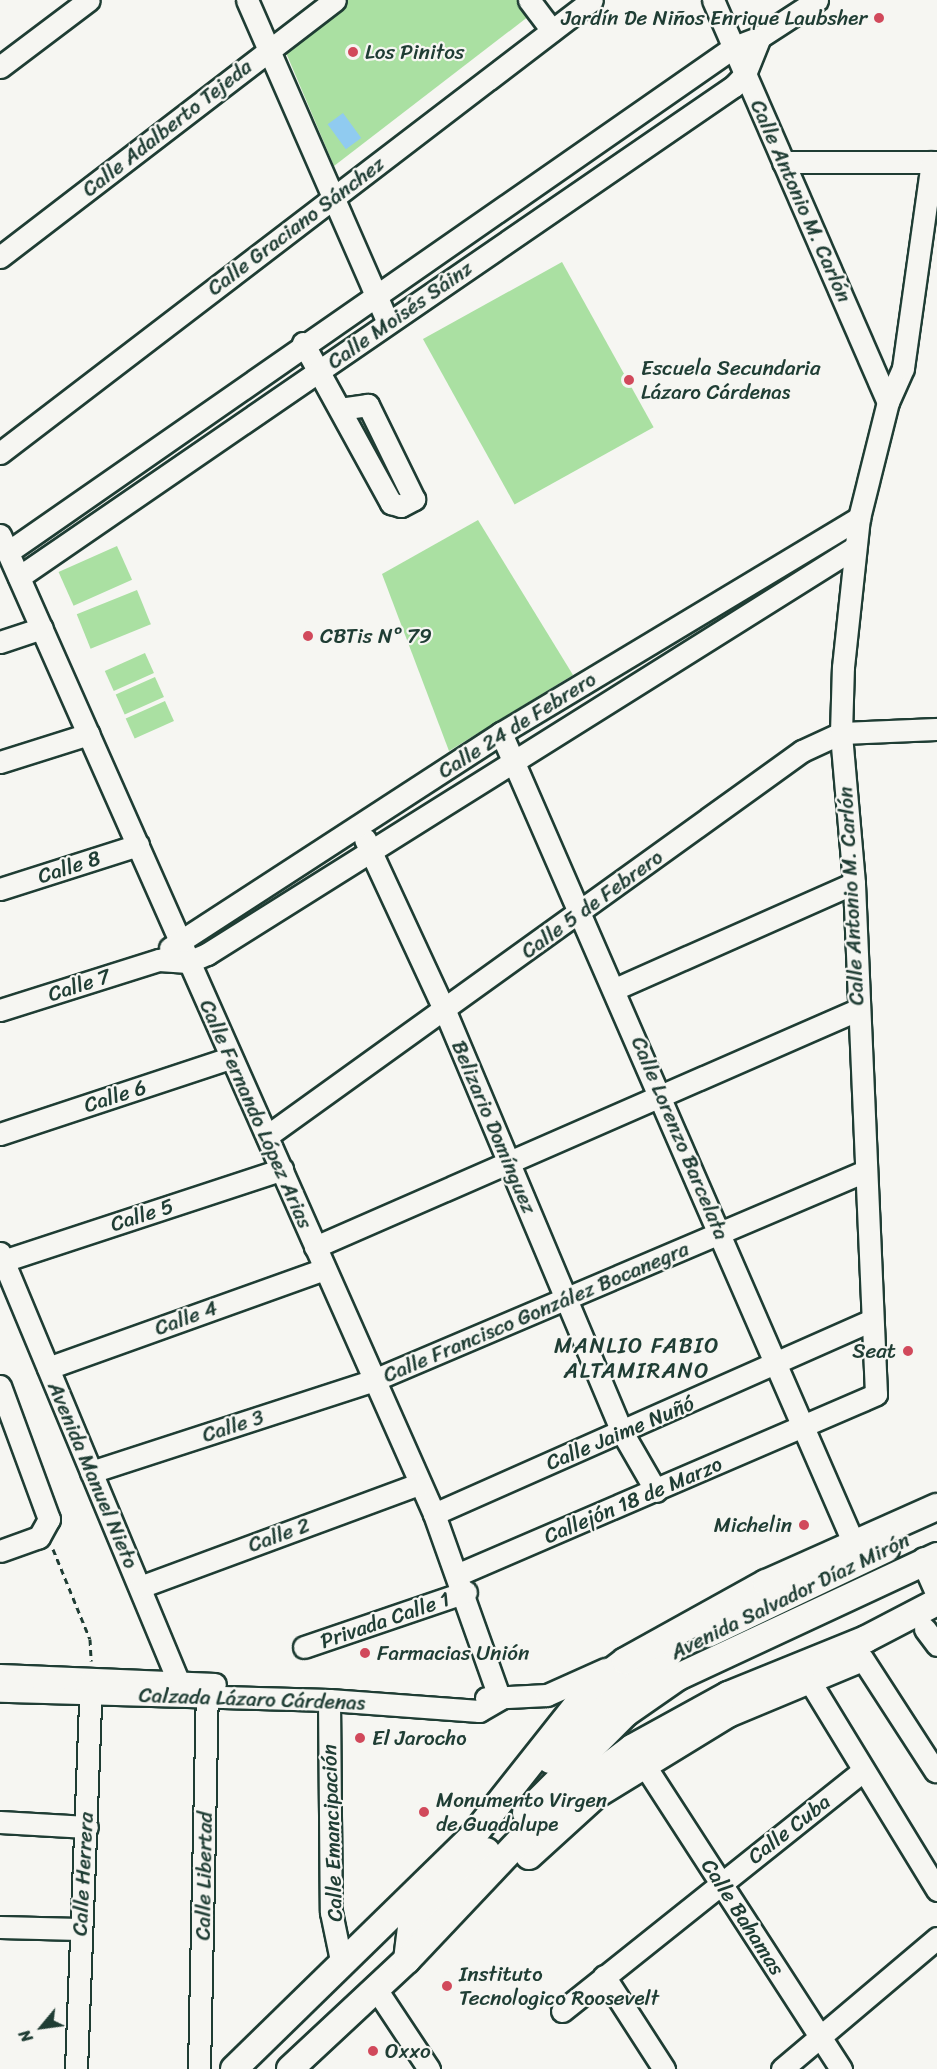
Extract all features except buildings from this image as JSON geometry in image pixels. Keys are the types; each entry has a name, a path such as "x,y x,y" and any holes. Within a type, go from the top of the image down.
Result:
{"main road":[{"name":"Avenida Salvador Díaz Mirón","path":"511,1793 592,1686 625,1661 766,1583 937,1506"},
{"name":"Avenida Salvador Díaz Mirón","path":"235,2069 342,1965 511,1793 624,1684 675,1649 922,1532 937,1519"},
{"path":"407,1960 411,1927 626,1713 678,1677 931,1558 937,1588"},
{"path":"290,2069 407,1960 544,1816 632,1748 728,1695 866,1639 937,1602"},
{"path":"407,1960 439,1946 544,1840 596,1795 728,1713 862,1658 933,1632"}],"street":[{"path":"0,66 89,0"},
{"path":"247,0 335,197 388,323"},
{"name":"Calle Adalberto Tejeda","path":"0,257 335,0"},
{"path":"529,0 552,30"},
{"name":"Calle Graciano Sánchez","path":"0,453 592,0"},
{"name":"Calle Antonio M. Carlón","path":"713,0 888,402"},
{"name":"Calle Moisés Sáinz","path":"4,543 303,343 734,46 760,37 817,0"},
{"path":"745,74 760,37"},
{"name":"Calle Moisés Sáinz","path":"19,577 745,74"},
{"path":"783,162 934,162"},
{"name":"Calle Antonio M. Carlón","path":"876,1394 863,1172 854,883 841,733 854,548 859,518 888,402 903,368 934,162"},
{"path":"303,343 320,370 341,410 391,503 401,506 414,499 368,405 341,410"},
{"name":"Calle 24 de Febrero","path":"178,939 501,733 859,518"},
{"name":"Calle Fernando López Arias","path":"4,543 230,1058 282,1169 434,1514 462,1583 500,1699"},
{"name":"Calle 24 de Febrero","path":"188,962 372,851 854,548"},
{"path":"0,642 42,628"},
{"name":"Calle 5 de Febrero","path":"267,1137 802,751 841,733 937,729"},
{"name":"Calle Lorenzo Barcelata","path":"501,733 516,761 807,1426 854,1544"},
{"path":"0,762 89,734"},
{"name":"Belizario Domínguez","path":"358,825 444,1011 568,1299 622,1432 656,1491"},
{"name":"Calle 8","path":"0,889 138,845"},
{"path":"615,989 854,883"},
{"path":"159,960 178,939"},
{"name":"Calle 7","path":"0,1010 159,960 188,962"},
{"path":"315,1247 663,1099 857,1010"},
{"name":"Calle 6","path":"0,1134 230,1058"},
{"name":"Calle 5","path":"2,1257 282,1169"},
{"name":"Calle Francisco González Bocanegra","path":"374,1380 863,1172"},
{"name":"Avenida Manuel Nieto","path":"2,1257 8,1294 48,1368 182,1690"},
{"name":"Calle 4","path":"48,1368 325,1269"},
{"name":"Calle Jaime Nuñó","path":"434,1514 779,1364 870,1321"},
{"name":"Calle 3","path":"91,1472 374,1380"},
{"path":"0,1386 8,1430 49,1519 42,1534 0,1551"},
{"name":"Callejón 18 de Marzo","path":"462,1583 656,1491 876,1394"},
{"name":"Calle 2","path":"140,1587 419,1484"},
{"name":"Privada Calle 1","path":"304,1647 462,1583"},
{"path":"862,1658 935,1771"},
{"name":"Calzada Lázaro Cárdenas","path":"0,1675 91,1685 182,1690 500,1699 547,1695 625,1661"},
{"path":"809,1680 861,1772 937,1890"},
{"name":"Calzada Lázaro Cárdenas","path":"0,1691 91,1685"},
{"name":"Calle Herrera","path":"74,2068 79,1929 87,1827 91,1685"},
{"name":"Calzada Lázaro Cárdenas","path":"208,1690 479,1711 500,1699"},
{"name":"Calle Libertad","path":"199,2069 208,1690"},
{"name":"Calle Emancipación","path":"329,1700 331,1912 342,1965"},
{"name":"Calle Bahamas","path":"645,1766 841,2069"},
{"name":"Calle Cuba","path":"562,2011 861,1772"},
{"path":"0,1822 87,1827"},
{"path":"0,1927 79,1929"},
{"path":"782,2069 937,1938"},
{"path":"604,1976 664,2069"},
{"path":"376,1989 429,2069"}],"path":[{"path":"42,1534 90,1639 91,1685"}],"green space":[{"path":"348,0 517,0 529,16 334,166 284,48"},
{"path":"562,262 654,427 515,504 423,339"},
{"path":"478,520 573,675 449,751 382,574"},
{"path":"117,546 132,580 74,606 59,572"},
{"path":"137,590 151,624 91,649 77,614"},
{"path":"145,653 154,673 114,691 105,671"},
{"path":"155,677 164,697 125,715 116,694"},
{"path":"165,701 174,721 135,739 126,718"}],"water":[{"path":"343,113 361,138 346,149 328,124"}],"place":[{"name":"Jardín De Niños Enrique Laubsher","path":"879,18"},
{"name":"Los Pinitos","path":"353,52"},
{"name":"Escuela Secundaria Lázaro Cárdenas","path":"629,380"},
{"name":"CBTis N° 79","path":"308,636"},
{"name":"Seat","path":"908,1351"},
{"name":"Michelin","path":"804,1525"},
{"name":"Farmacias Unión","path":"365,1653"},
{"name":"El Jarocho","path":"360,1738"},
{"name":"Monumento Virgen de Guadalupe","path":"424,1812"},
{"name":"Instituto Tecnologico Roosevelt","path":"447,1986"},
{"name":"Oxxo","path":"373,2051"}],"district":[{"name":"MANLIO FABIO ALTAMIRANO","path":"637,1358"}]}
